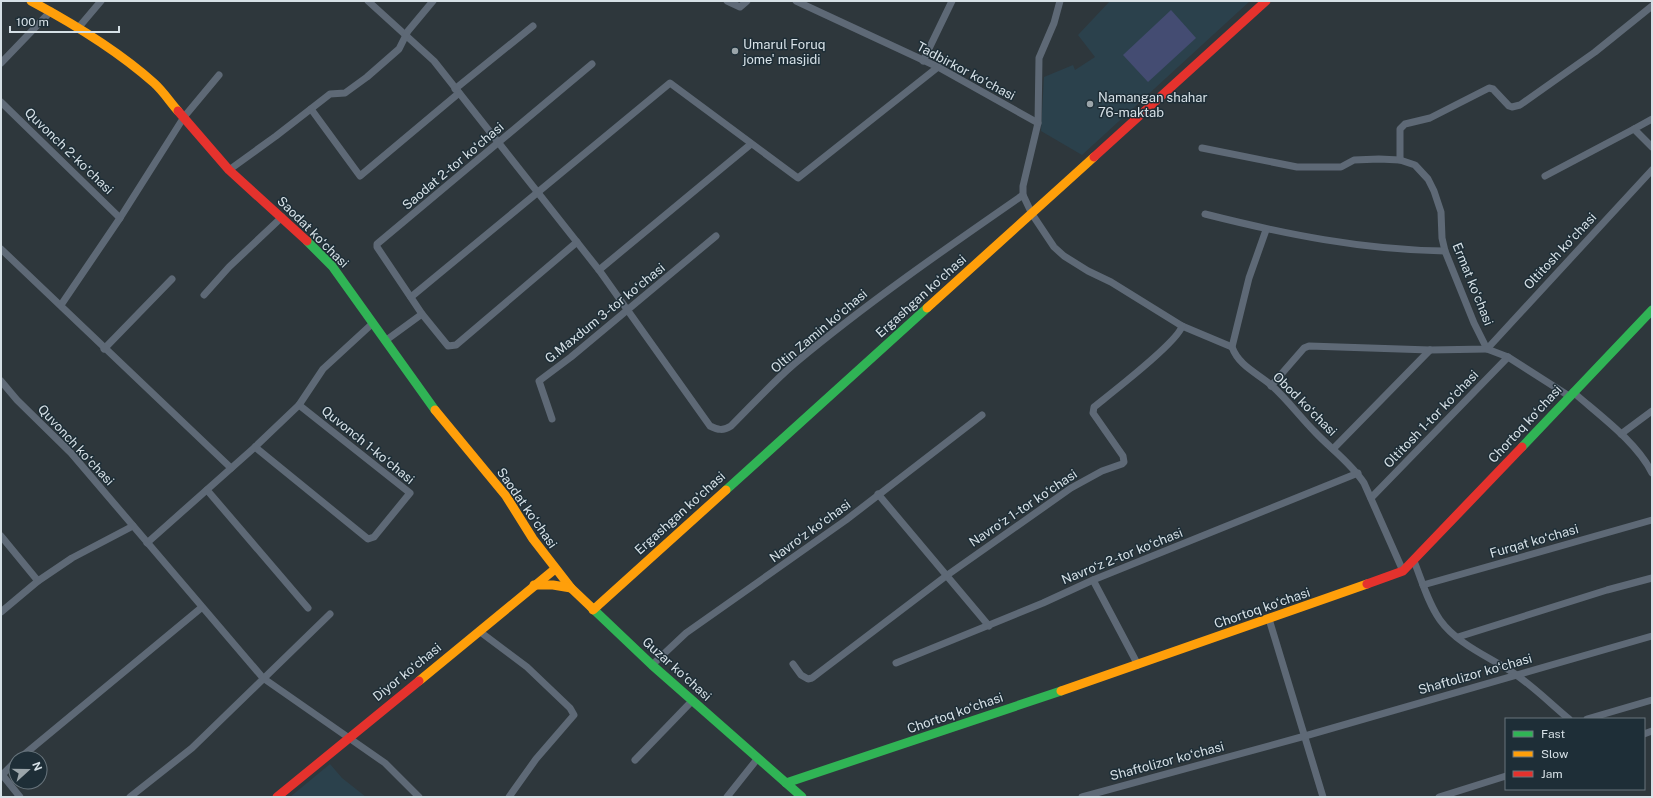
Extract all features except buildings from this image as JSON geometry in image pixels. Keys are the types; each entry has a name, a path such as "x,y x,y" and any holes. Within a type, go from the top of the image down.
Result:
{"street":[{"name":"Saodat koʻchasi","path":"31,1 79,28 134,67 155,84 229,170 282,217 332,266 422,394 506,496 533,539 555,569"},
{"path":"79,28 101,1"},
{"path":"368,1 434,62 629,310"},
{"path":"229,170 330,94 345,93 367,77 398,50 406,36 433,1"},
{"path":"727,1 740,7 747,1"},
{"name":"Tadbirkor koʻchasi","path":"796,1 938,67 1038,123"},
{"path":"923,61 952,1"},
{"path":"1060,1 1054,23 1039,58 1038,123 1023,186 1023,195 1032,214 1054,247 1083,269 1111,282 1182,326 1232,347 1249,278 1266,230"},
{"name":"Ergashgan koʻchasi","path":"593,610 1266,1"},
{"path":"1400,160 1400,129 1405,124 1430,118 1489,88 1493,89 1509,106 1512,107 1520,105 1595,52 1652,6"},
{"path":"1,63 51,11"},
{"path":"311,109 360,176 533,26"},
{"name":"Saodat 2-tor koʻchasi","path":"411,297 378,251 377,244 592,64"},
{"path":"577,242 456,345 448,346 422,314 411,297 670,84 798,178 938,67"},
{"path":"61,305 120,218 184,117 220,75"},
{"name":"Quvonch 2-koʻchasi","path":"1,102 120,218"},
{"path":"1545,176 1652,119"},
{"path":"1634,129 1652,147"},
{"path":"599,270 751,144"},
{"name":"Ermat koʻchasi","path":"1202,148 1297,167 1341,168 1354,160 1379,159 1400,160 1415,166 1428,179 1434,190 1440,212 1442,238 1446,251 1474,323 1487,349"},
{"name":"Oltitosh koʻchasi","path":"1487,349 1652,170"},
{"name":"Oltin Zamin koʻchasi","path":"629,310 710,426 716,429 727,429 792,365 849,320 944,250 1023,195"},
{"path":"1205,214 1266,230 1376,248 1446,251"},
{"path":"204,295 229,267 282,217"},
{"name":"G.Maxdum 3-tor koʻchasi","path":"552,419 539,381 629,310 716,236"},
{"path":"1,249 61,305 104,349 231,468"},
{"path":"104,349 172,279"},
{"name":"Chortoq koʻchasi","path":"786,783 1138,665 1403,571 1652,310"},
{"path":"385,341 422,314"},
{"path":"147,543 255,447 299,404 323,369 373,323"},
{"name":"Navroʻz 1-tor koʻchasi","path":"793,664 801,675 808,679 812,678 946,576 1071,488 1124,462 1123,456 1093,413 1094,407 1157,354 1181,331 1182,326"},
{"path":"1271,386 1304,348 1309,346 1430,350 1487,349 1508,357 1571,394 1621,434 1647,464 1652,473"},
{"name":"Obod koʻchasi","path":"1232,347 1235,356 1245,366 1271,386 1358,473 1371,498 1403,571"},
{"path":"1333,449 1430,350"},
{"name":"Oltitosh 1-tor koʻchasi","path":"1371,498 1508,357"},
{"name":"Quvonch koʻchasi","path":"1,381 17,400 71,453 133,526"},
{"name":"Quvonch 1-koʻchasi","path":"255,447 368,539 374,537 410,493 299,404"},
{"path":"1621,434 1652,411"},
{"name":"Navroʻz koʻchasi","path":"652,665 686,633 846,520 982,415"},
{"name":"Navroʻz 2-tor koʻchasi","path":"896,663 989,626 1093,580 1358,473"},
{"path":"207,490 308,608"},
{"path":"878,494 989,626"},
{"name":"Furqat koʻchasi","path":"1423,585 1652,520"},
{"path":"1,612 38,582 72,558 133,526 201,608 263,678 385,763 419,797"},
{"path":"1,536 38,582"},
{"path":"1414,561 1432,607 1441,621 1458,637 1515,674 1568,718"},
{"name":"Guzar koʻchasi","path":"555,569 593,610 652,665 802,797"},
{"name":"Diyor koʻchasi","path":"277,797 555,569"},
{"path":"1458,637 1607,590 1652,578"},
{"path":"1093,580 1138,665"},
{"path":"534,585 553,585 571,588"},
{"path":"30,750 201,608"},
{"path":"130,797 192,748 233,710 263,678 330,614"},
{"path":"1269,619 1323,797"},
{"path":"479,631 527,667 570,708 574,715 536,759 509,797"},
{"name":"Shaftolizor koʻchasi","path":"1082,797 1305,736 1515,674 1652,636"},
{"path":"1590,718 1652,700"},
{"path":"635,760 692,701"},
{"path":"726,797 758,758"},
{"path":"8,769 3,774 8,782"},
{"path":"1439,797 1505,776"}],"shaded area":[{"name":"Namangan shahar 76-maktab","path":"1110,1 1250,1 1082,155 1041,131 1044,77 1073,65 1075,70 1095,57 1078,35"},
{"path":"1171,10 1196,38 1148,82 1123,55"},
{"path":"330,764 342,778 366,797 290,797"}],"traffic: fast":[{"path":"307,241 332,266 435,410"},
{"path":"726,490 927,308"},
{"path":"1522,447 1652,310"},
{"path":"591,607 652,665 802,797"},
{"path":"786,783 1061,691"}],"traffic: slow":[{"path":"31,1 79,28 140,71 157,86 178,111"},
{"path":"927,308 1094,157"},
{"path":"435,410 506,496 533,539 571,588 591,607"},
{"path":"593,610 726,490"},
{"path":"419,681 555,569"},
{"path":"1061,691 1367,584"},
{"path":"534,585 553,585 571,588"}],"traffic: jam":[{"path":"1094,157 1266,1"},
{"path":"178,111 229,170 307,241"},
{"path":"1367,584 1403,571 1522,447"},
{"path":"277,797 419,681"}],"place":[{"name":"Umarul Foruq jome' masjidi","path":"735,51"},
{"name":"Namangan shahar 76-maktab","path":"1090,104"}]}
